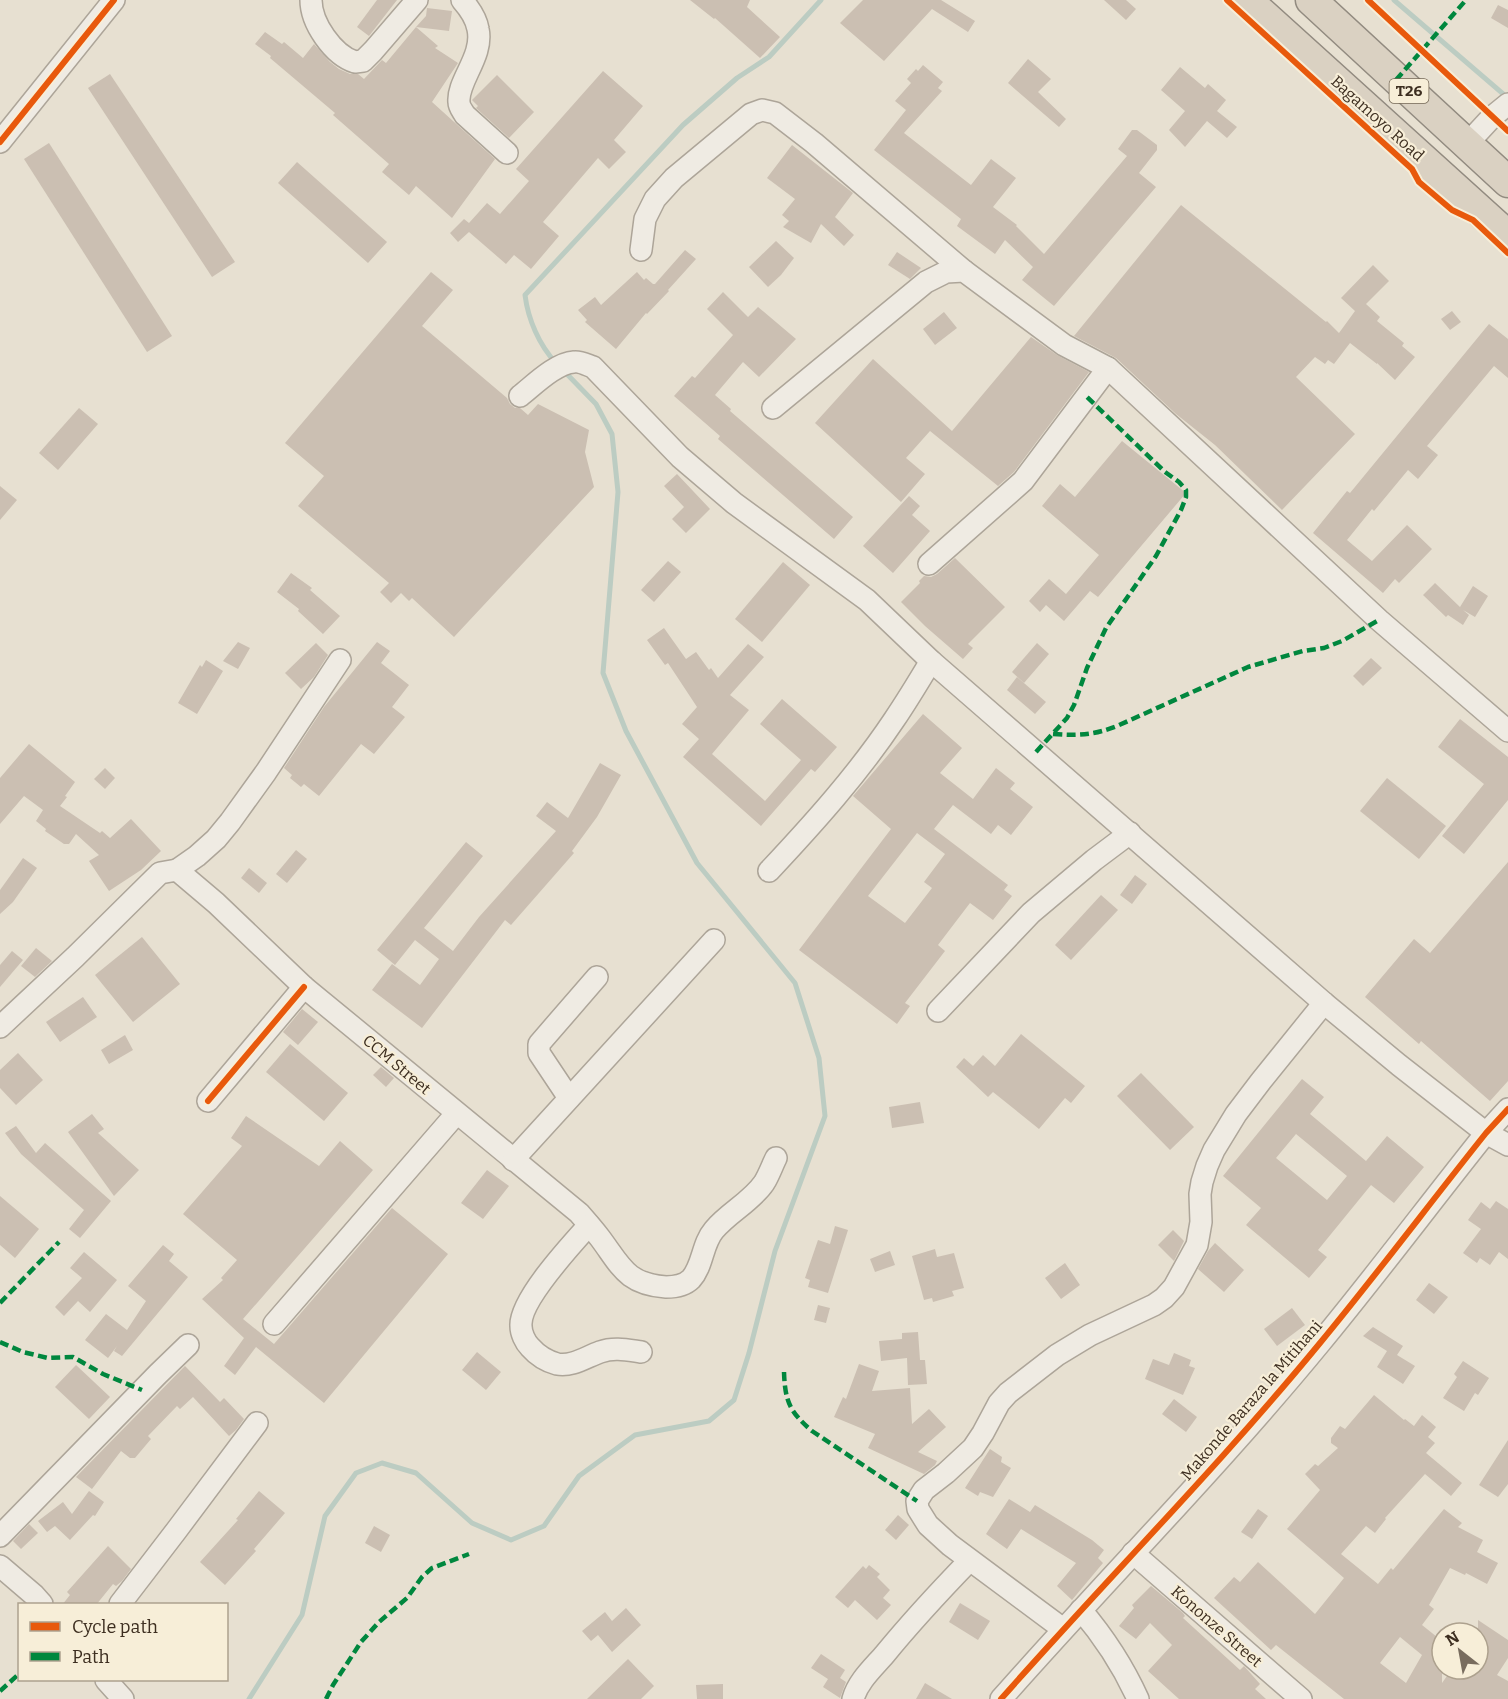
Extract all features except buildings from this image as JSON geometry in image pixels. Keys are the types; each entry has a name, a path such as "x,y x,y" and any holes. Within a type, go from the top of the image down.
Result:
{"highway":[{"name":"Bagamoyo Road","path":"1247,0 1508,236"},
{"name":"T26","path":"1323,5 1508,182"}],"street":[{"path":"0,142 114,0"},
{"path":"311,0 311,8 317,25 342,55 355,62 363,61 373,51 417,0"},
{"path":"462,0 472,12 478,28 478,43 475,57 458,99 460,108 507,153"},
{"path":"1467,144 1492,117 1508,104"},
{"path":"641,249 645,219 655,200 674,178 750,114 762,110 775,113 814,143 964,271 1064,345 1108,368 1378,620 1508,731"},
{"path":"773,408 926,282 946,272 964,271"},
{"path":"520,396 559,367 577,361 593,367 680,457 734,503 867,600 931,661 1324,1003 1486,1133 1508,1146"},
{"path":"929,564 1023,480 1108,368"},
{"path":"0,1027 160,873 177,870 216,839 266,772 340,660"},
{"path":"769,871 814,823 849,780 894,721 931,661"},
{"path":"938,1011 1031,913 1130,833"},
{"name":"CCM Street","path":"177,870 216,903 304,987 579,1213 600,1238 616,1263 633,1279 650,1285 678,1286 692,1278 698,1269 713,1230 758,1190 765,1182 776,1158"},
{"path":"513,1160 714,940"},
{"path":"569,1098 539,1053 539,1044 597,976"},
{"path":"208,1101 304,987"},
{"path":"1063,1629 950,1545 928,1524 918,1509 917,1501 920,1495 972,1448 999,1403 1008,1393 1058,1355 1090,1335 1154,1305 1174,1287 1197,1245 1201,1222 1202,1182 1214,1150 1249,1098 1324,1003"},
{"name":"Makonde Baraza la Mitihani","path":"1001,1699 1232,1444 1319,1344 1486,1133 1508,1109"},
{"path":"274,1324 456,1114"},
{"path":"589,1225 540,1285 523,1313 520,1327 526,1342 539,1356 557,1364 572,1363 615,1349 641,1352"},
{"path":"0,1536 188,1345"},
{"path":"122,1603 257,1423"},
{"name":"Kononze Street","path":"1133,1553 1301,1699"},
{"path":"854,1699 855,1692 864,1678 969,1561"},
{"path":"0,1566 40,1603"},
{"path":"1081,1610 1112,1650 1138,1699"},
{"path":"107,1681 123,1699"}],"waterway":[{"path":"556,363 544,348 535,331 525,295 683,125 737,78 769,57 821,0"},
{"path":"1394,0 1508,98"},
{"path":"249,1699 302,1615 325,1516 356,1473 382,1463 416,1473 472,1523 511,1540 544,1526 579,1476 635,1435 709,1421 734,1400 749,1353 775,1251 825,1116 819,1058 795,983 697,863 626,731 603,673 618,492 612,434 596,404 562,369"}],"marked path":[{"path":"1396,80 1466,0"},
{"path":"1036,752 1067,718 1106,628 1156,556 1186,497 1186,490 1179,482 1165,472 1087,397"},
{"path":"1053,734 1086,734 1109,729 1248,667 1303,651 1324,648 1342,641 1379,620"},
{"path":"0,1303 59,1242"},
{"path":"0,1342 23,1352 48,1358 73,1357 103,1374 142,1390"},
{"path":"784,1372 790,1406 812,1431 917,1501"},
{"path":"326,1699 361,1642 379,1622 407,1598 422,1577 432,1568 469,1554"},
{"path":"0,1691 18,1675"}],"cycle path":[{"path":"0,142 114,0"},
{"path":"1227,0 1412,169 1419,182 1452,210 1473,220 1508,253"},
{"path":"1368,0 1508,131"},
{"path":"208,1101 304,987"},
{"path":"1001,1699 1282,1389 1486,1133 1508,1109"}]}
